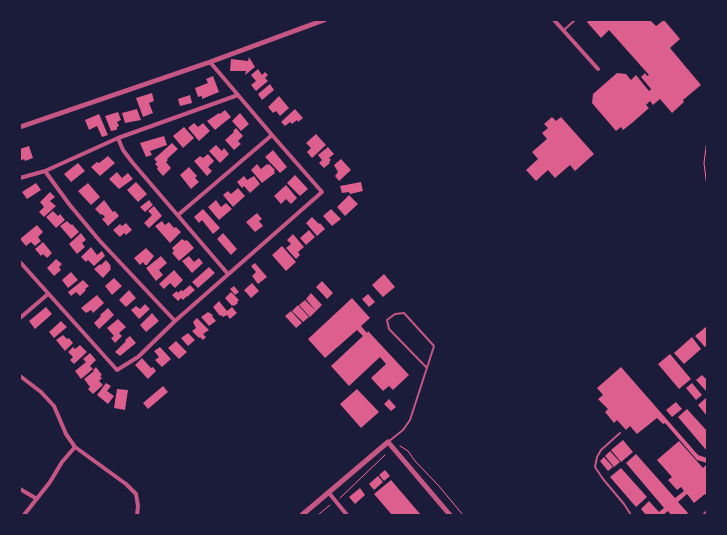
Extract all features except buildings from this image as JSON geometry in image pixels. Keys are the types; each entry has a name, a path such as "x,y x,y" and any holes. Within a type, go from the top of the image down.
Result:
{"street":[{"path":"20,127 210,62 324,20"},
{"path":"554,20 598,69"},
{"path":"20,262 117,370 138,357 228,274 322,192 210,62"},
{"path":"20,178 45,171 118,138 238,95"},
{"path":"178,215 272,135"},
{"path":"118,138 123,150 132,162 228,274"},
{"path":"45,171 69,204 99,240 175,322"},
{"path":"20,318 48,294"},
{"path":"20,376 41,392 54,406 66,434 75,447 126,484 136,494 138,506 136,515"},
{"path":"302,515 388,442 450,515"},
{"path":"24,515 50,482 62,462 75,447"},
{"path":"20,489 37,499"},
{"path":"329,493 347,515"}],"lane":[{"path":"563,31 575,20"},
{"path":"388,442 403,430 410,420 434,346 404,313 395,314 387,320 389,329 426,367"},
{"path":"620,433 601,450 597,457 595,467 631,515"},
{"path":"703,515 707,511"}],"path":[{"path":"707,140 704,163 707,187"},
{"path":"388,442 408,451 414,461 438,485 463,515"},
{"path":"339,498 385,455"},
{"path":"318,515 332,504"}]}
